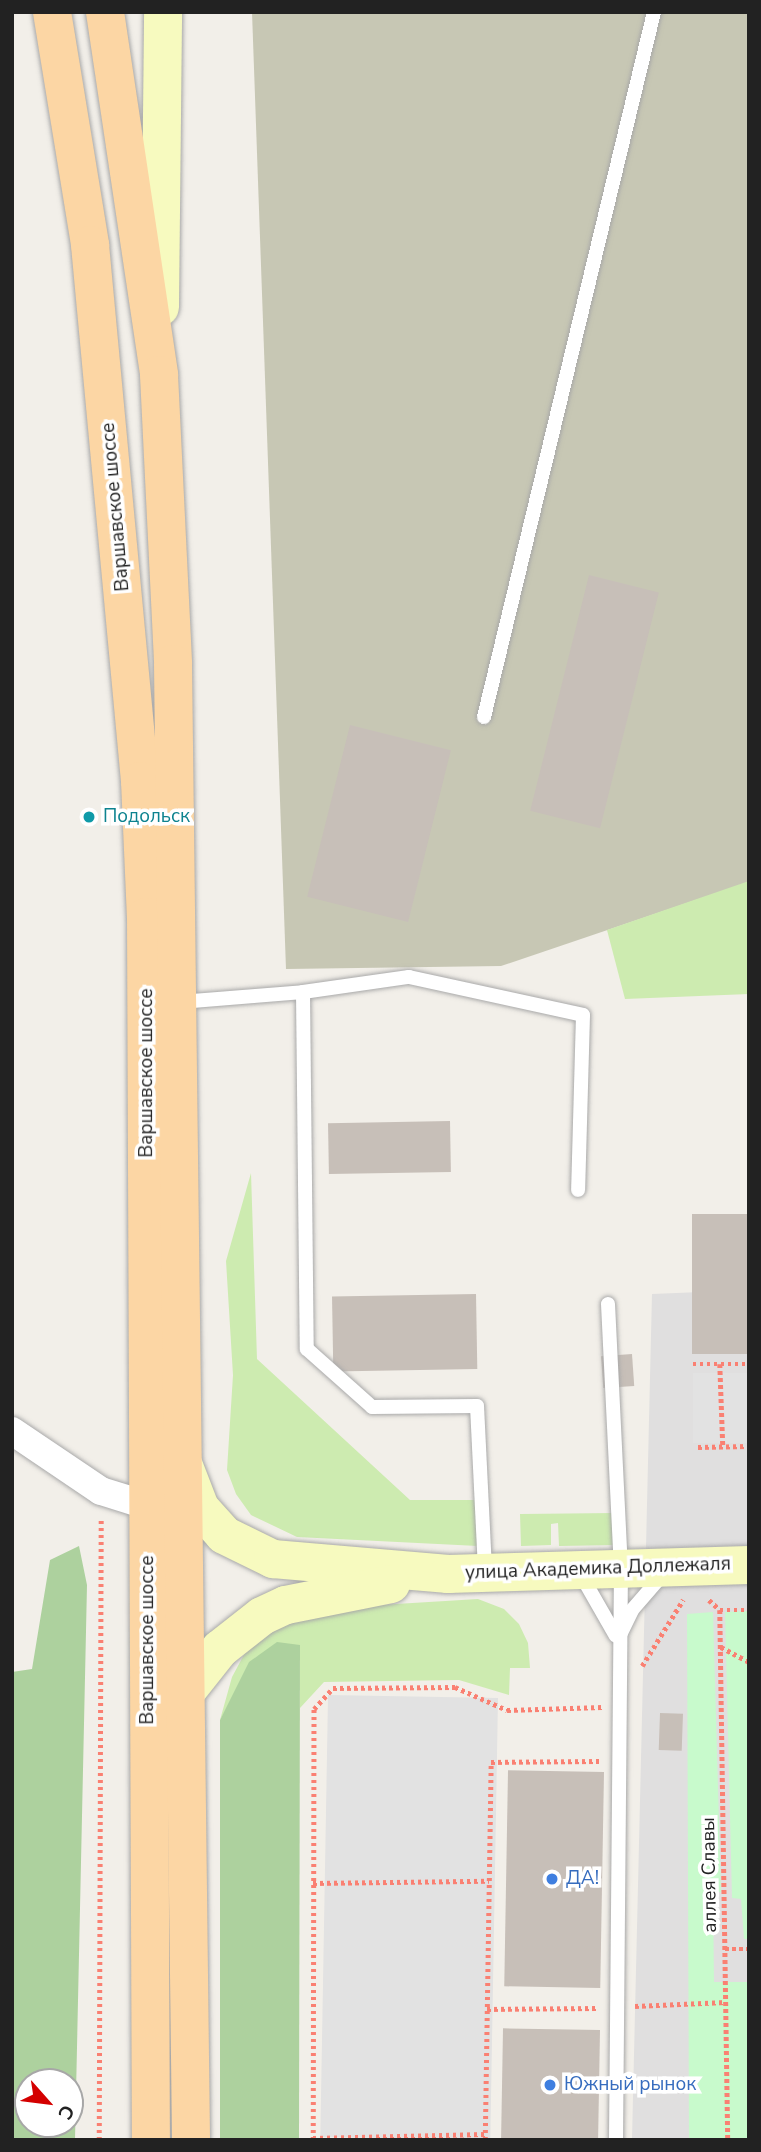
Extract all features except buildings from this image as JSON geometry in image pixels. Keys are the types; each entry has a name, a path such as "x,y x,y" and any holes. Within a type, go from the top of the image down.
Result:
{"main road":[{"name":"Варшавское шоссе","path":"52,12 90,246 140,781 146,917 151,2140"},
{"name":"Варшавское шоссе","path":"105,12 159,375 173,664 179,1002 182,1697 191,2140"},
{"path":"159,375 163,12"},
{"name":"улица Академика Доллежаля","path":"180,1456 200,1508 248,1550 319,1565 466,1574 749,1564"},
{"name":"улица Академика Доллежаля","path":"182,1697 220,1649 262,1616 286,1605 466,1574"}],"street":[{"path":"12,1431 101,1491 149,1506"}],"lane":[{"path":"484,717 654,12"},
{"path":"179,1002 303,992 409,977 583,1015 578,1190"},
{"path":"303,992 307,1349 372,1407 477,1406 466,1574"},
{"path":"608,1304 621,1567 617,1706 619,2007 616,2140"},
{"path":"618,1641 632,1610 671,1565"},
{"path":"577,1570 607,1612 618,1641"}],"path":[{"path":"693,1364 749,1364"},
{"path":"720,1364 723,1447"},
{"path":"698,1447 749,1446"},
{"path":"99,2140 101,1491"},
{"path":"618,1761 491,1762 485,2137 313,2139 314,1709 333,1688 455,1687 507,1710 617,1706 681,1600 691,1600"},
{"path":"701,1600 711,1600 720,1611 749,1610"},
{"name":"аллея Славы","path":"720,1611 728,2140"},
{"path":"721,1647 749,1662"},
{"path":"313,1883 489,1881"},
{"path":"725,1949 749,1949"},
{"path":"487,2009 726,2002"}],"shaded area":[{"path":"252,12 749,12 749,882 501,966 286,969"},
{"path":"749,1290 749,2140 632,2140 652,1294"},
{"path":"693,1373 749,1373 749,1443 693,1443"},
{"path":"328,1695 498,1698 490,2140 320,2137"}],"green space":[{"path":"749,881 749,994 625,999 607,930"},
{"path":"251,1173 257,1359 410,1500 484,1500 478,1546 297,1537 251,1515 236,1494 227,1470 233,1375 226,1261"},
{"path":"615,1513 615,1545 559,1546 558,1523 551,1524 551,1545 521,1546 520,1514"},
{"path":"79,1546 87,1585 77,2068 14,2068 14,2138 75,2140 12,2140 12,1672 32,1669 50,1560"},
{"path":"478,1599 504,1609 519,1624 528,1643 530,1668 510,1668 509,1695 459,1680 324,1682 300,1708 300,1645 256,1657 220,1720 232,1677 253,1638 314,1609"},
{"path":"749,1611 749,1939 744,1939 741,1899 732,1898 725,1612"},
{"path":"713,1612 721,1892 713,1892 714,1982 749,1982 749,2140 689,2140 687,1614"},
{"path":"277,1642 300,1645 299,2140 220,2140 220,1720 249,1662"}],"place":[{"name":"Подольск","path":"89,817"},
{"name":"ДА!","path":"552,1879"},
{"name":"Южный рынок","path":"550,2085"}]}
